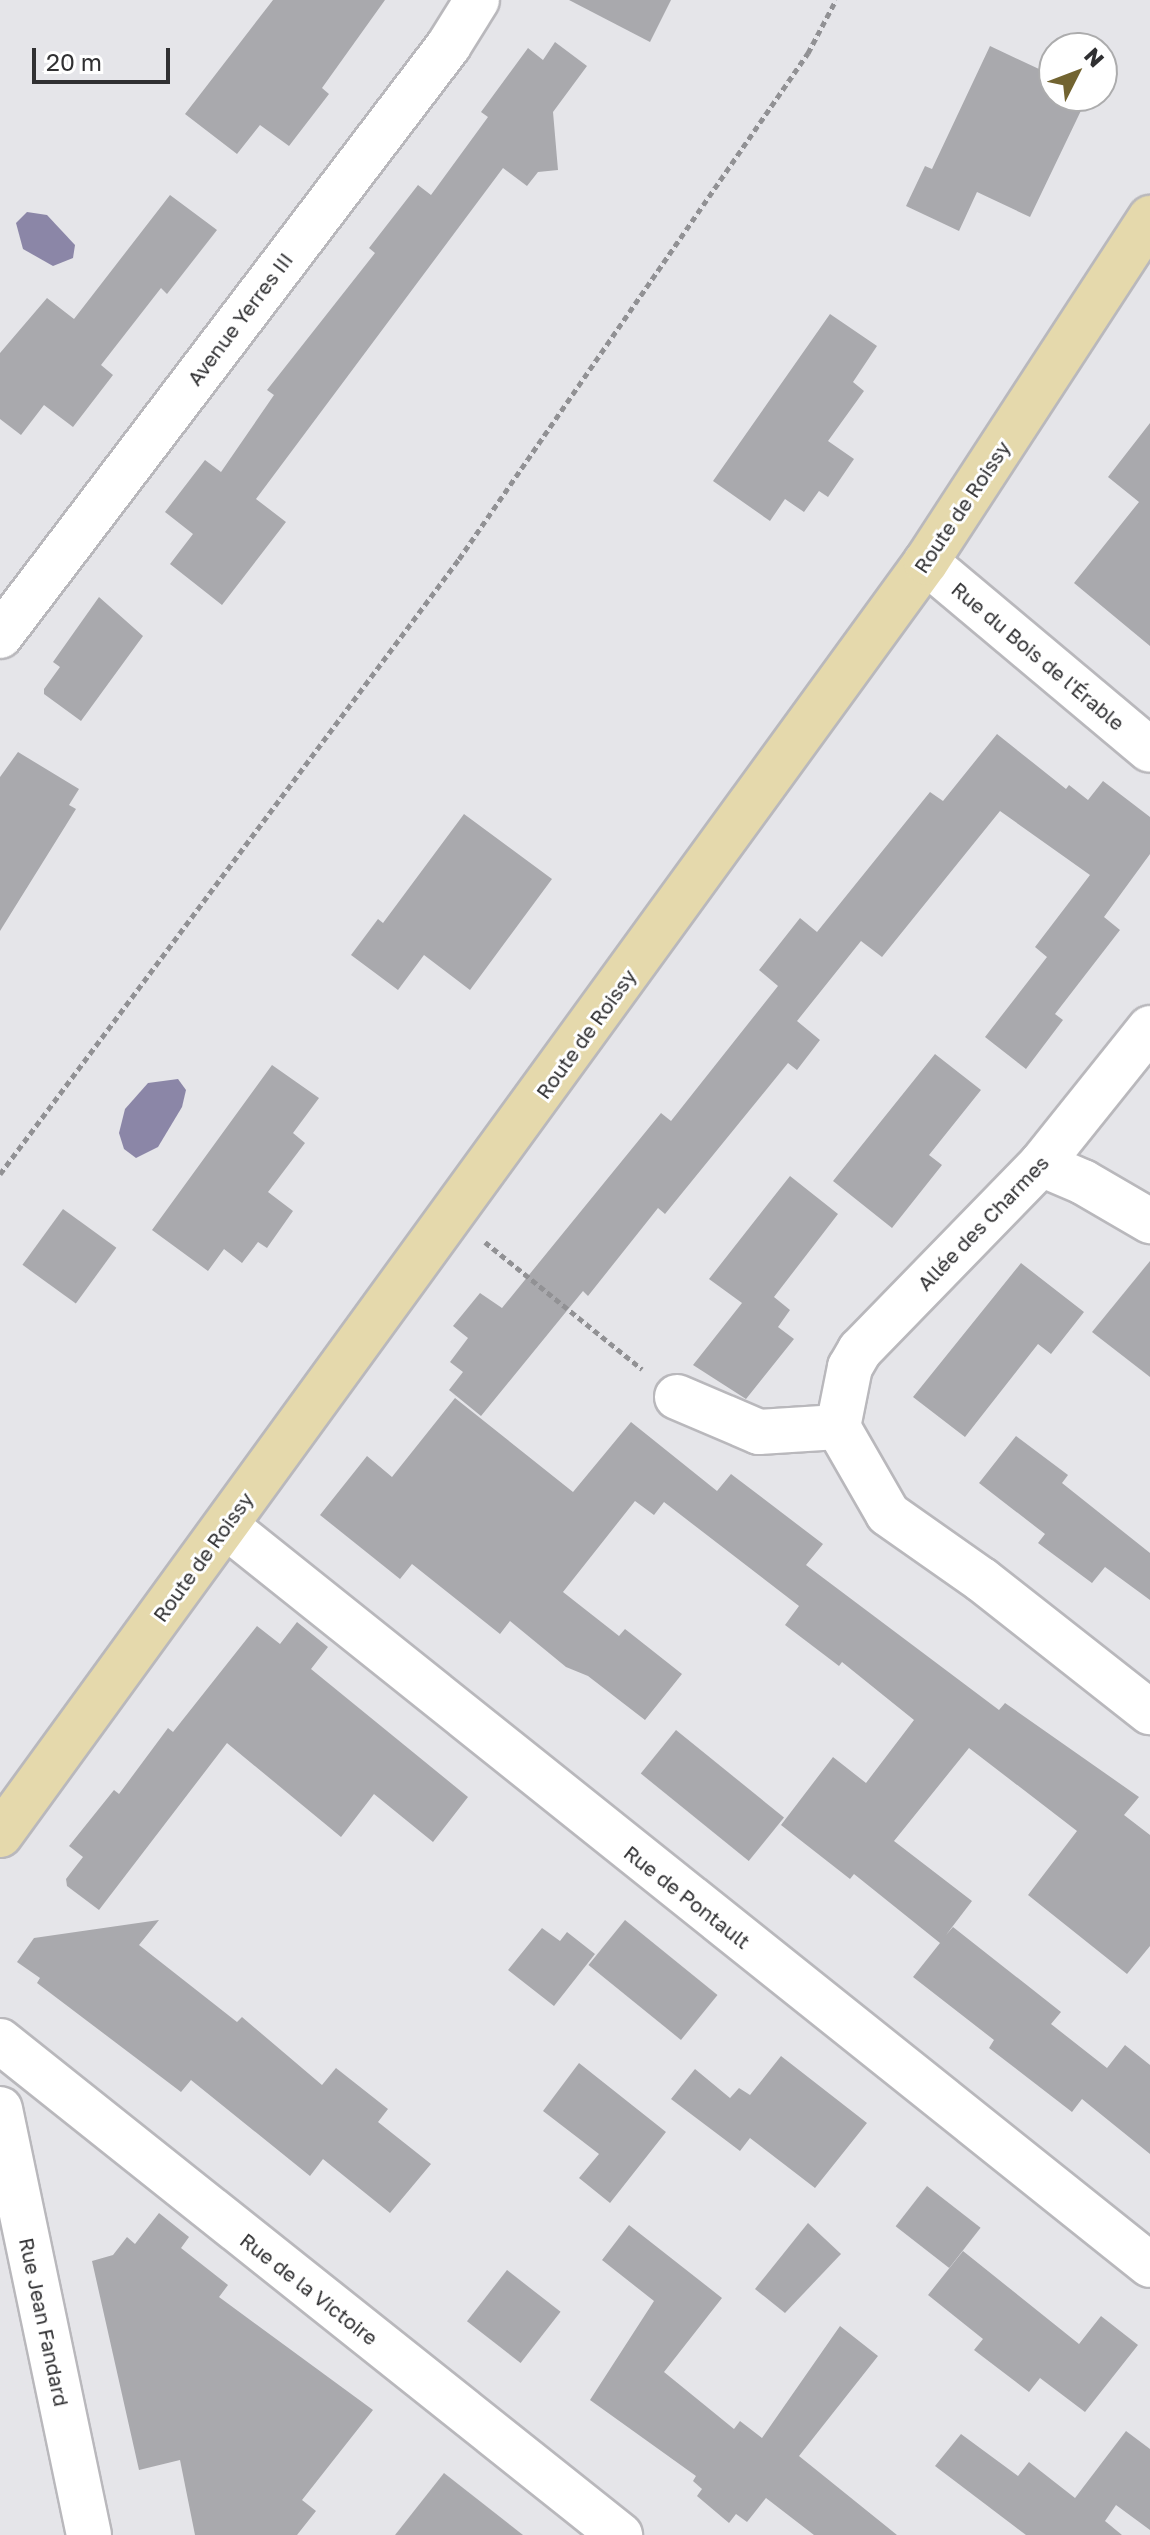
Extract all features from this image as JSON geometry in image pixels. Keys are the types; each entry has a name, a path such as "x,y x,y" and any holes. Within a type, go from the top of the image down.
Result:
{"main road":[{"name":"Route de Roissy","path":"0,1835 926,562 1150,218"}],"street":[{"name":"Avenue Yerres III","path":"0,636 449,45 477,0"},
{"name":"Rue du Bois de l'Érable","path":"926,562 1150,750"},
{"name":"Allée des Charmes","path":"838,1427 850,1367 860,1350 1041,1164 1150,1028"},
{"path":"1041,1164 1083,1182 1150,1221"},
{"path":"677,1397 759,1432 838,1427 888,1514 982,1580 1150,1712"},
{"name":"Rue de Pontault","path":"226,1526 1150,2265"},
{"name":"Rue de la Victoire","path":"0,2041 620,2535"},
{"name":"Rue Jean Fandard","path":"0,2109 89,2535"}],"path":[{"path":"0,1174 459,559 808,53 836,0"},
{"path":"453,1216 677,1397"}],"shaded area":[{"path":"27,212 47,215 75,245 73,258 53,266 23,249 16,223"},
{"path":"178,1079 186,1090 182,1107 158,1147 136,1158 124,1149 119,1133 125,1109 148,1083"}],"building":[{"path":"273,0 385,0 322,88 329,94 289,146 260,125 237,154 185,114"},
{"path":"569,0 671,0 650,42"},
{"path":"555,42 587,66 553,112 558,170 538,172 527,186 503,168 256,499 286,522 222,605 170,564 193,534 165,512 205,460 221,472 274,395 267,390 375,253 369,248 418,185 431,195 488,117 481,112 528,48 543,60"},
{"path":"990,46 1038,68 1038,112 1080,112 1030,217 977,192 959,231 906,206 925,166 932,169"},
{"path":"170,195 217,230 167,294 161,288 101,365 113,375 73,427 44,405 21,435 0,419 0,353 47,298 74,319"},
{"path":"830,314 877,346 853,382 864,391 828,441 854,459 828,497 819,491 804,512 785,499 770,521 713,481"},
{"path":"1150,423 1150,646 1074,583 1139,502 1108,477"},
{"path":"99,597 143,636 81,721 44,694 44,689 60,667 53,662"},
{"path":"997,734 1066,789 1069,785 1088,800 1103,781 1150,817 1150,854 1104,917 1120,930 1055,1014 1063,1020 1026,1069 985,1037 1047,957 1035,947 1090,875 1000,811 882,957 861,941 797,1021 820,1040 797,1070 788,1063 665,1214 658,1208 588,1296 583,1291 481,1416 449,1390 463,1372 450,1362 468,1338 453,1326 480,1293 502,1308 661,1113 671,1121 778,986 759,970 800,918 817,932 930,792 943,801"},
{"path":"18,752 79,789 69,805 76,809 0,931 0,777"},
{"path":"464,814 552,879 470,990 424,955 398,990 351,955 378,919 383,923"},
{"path":"935,1054 981,1090 929,1155 942,1165 892,1228 833,1181"},
{"path":"272,1065 319,1098 293,1133 305,1143 268,1192 293,1211 267,1248 258,1242 242,1263 224,1249 208,1271 152,1230"},
{"path":"790,1176 838,1214 774,1297 790,1310 778,1327 794,1339 746,1399 693,1365 742,1303 709,1279"},
{"path":"63,1209 116,1248 76,1304 22,1265"},
{"path":"1150,1261 1150,1377 1092,1332"},
{"path":"1021,1263 1084,1312 1051,1354 1038,1344 965,1437 913,1397"},
{"path":"455,1398 573,1492 631,1422 717,1491 731,1474 823,1544 806,1565 999,1710 1005,1703 1139,1797 1124,1815 1150,1835 1150,1946 1127,1974 1028,1895 1077,1831 969,1748 894,1841 972,1901 946,1935 953,1927 1061,2012 1051,2024 1107,2068 1125,2045 1150,2065 1150,2154 1082,2099 1072,2112 989,2048 994,2040 913,1977 940,1943 854,1874 850,1879 781,1825 833,1757 866,1783 914,1720 842,1662 839,1666 785,1625 799,1606 664,1502 654,1515 635,1501 563,1592 619,1636 625,1629 682,1674 645,1720 588,1676 566,1667 510,1621 500,1634 412,1564 400,1579 320,1515 367,1456 392,1477"},
{"path":"1016,1436 1068,1475 1062,1483 1150,1553 1150,1600 1105,1567 1092,1583 1038,1543 1045,1534 979,1483"},
{"path":"297,1622 328,1647 311,1669 468,1797 433,1842 374,1794 341,1837 227,1743 99,1910 67,1886 66,1879 83,1857 69,1846 114,1790 119,1794 168,1728 173,1732 257,1626 280,1644"},
{"path":"676,1730 784,1817 749,1861 641,1774"},
{"path":"159,1920 139,1945 237,2022 242,2017 322,2085 336,2068 388,2109 378,2122 431,2164 390,2213 323,2159 310,2176 191,2080 181,2092 37,1983 40,1978 17,1962 34,1938"},
{"path":"625,1920 717,1995 681,2040 588,1965"},
{"path":"542,1928 560,1941 567,1932 595,1954 554,2006 508,1970"},
{"path":"781,2056 867,2123 815,2188 750,2138 740,2151 671,2099 695,2069 730,2098 739,2088 750,2095"},
{"path":"579,2063 666,2132 610,2203 579,2178 599,2154 543,2111"},
{"path":"927,2186 981,2228 949,2268 896,2226"},
{"path":"159,2213 189,2237 181,2248 228,2285 219,2297 373,2410 302,2500 316,2511 297,2535 195,2535 180,2460 139,2470 92,2261 113,2255 127,2237 135,2244"},
{"path":"808,2223 841,2254 785,2313 755,2289"},
{"path":"629,2225 722,2298 664,2372 734,2429 740,2421 762,2438 840,2326 878,2356 799,2456 897,2535 814,2535 766,2498 747,2522 736,2514 729,2523 697,2496 702,2489 693,2481 696,2476 590,2400 654,2301 602,2260"},
{"path":"963,2251 1079,2344 1101,2316 1138,2345 1085,2412 1040,2378 1029,2392 974,2350 983,2339 928,2295"},
{"path":"507,2270 561,2312 521,2363 467,2321"},
{"path":"1126,2431 1150,2449 1150,2530 1116,2505 1105,2521 1122,2535 1026,2535 935,2466 961,2434 1018,2476 1029,2462 1075,2498"},
{"path":"444,2473 523,2535 395,2535"}]}
